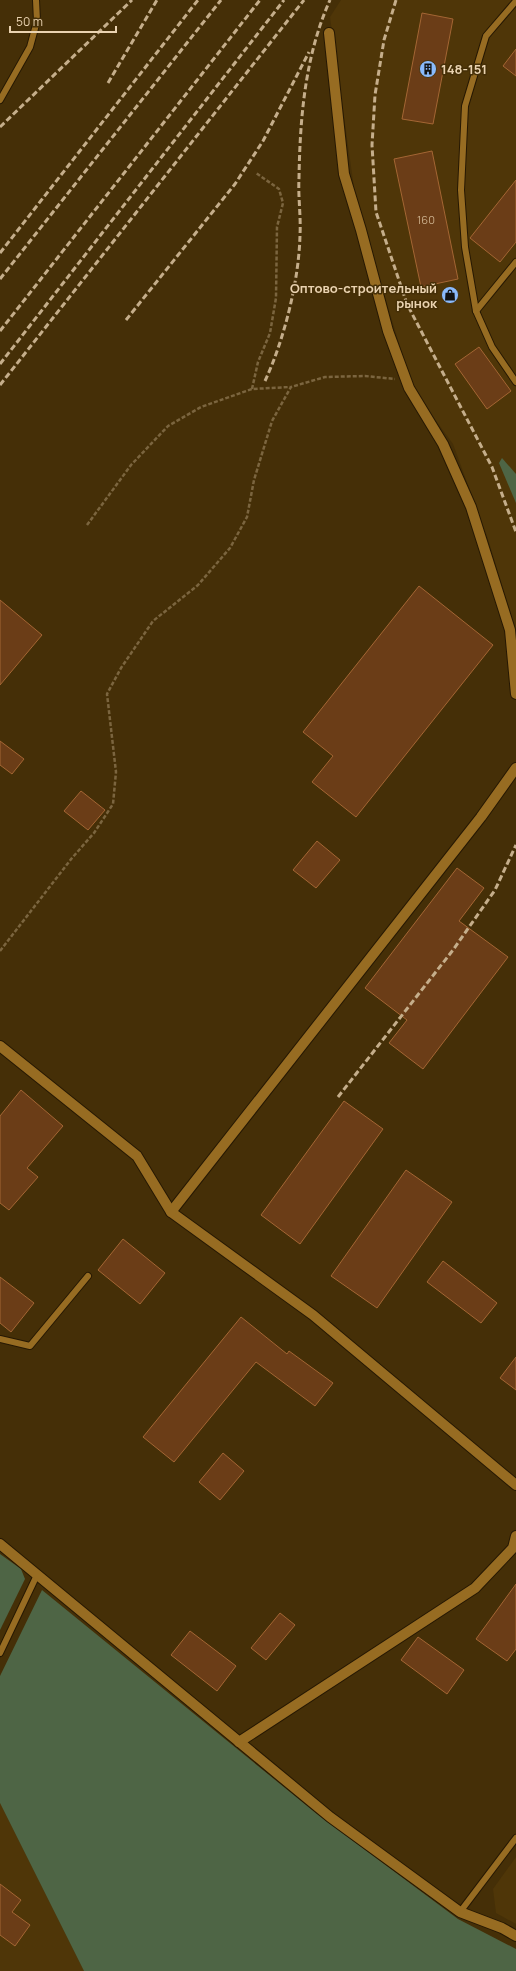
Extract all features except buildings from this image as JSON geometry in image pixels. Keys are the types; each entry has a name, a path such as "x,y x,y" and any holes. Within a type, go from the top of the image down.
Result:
{"street":[{"path":"329,33 344,174 361,230 388,331 409,388 443,444 471,507 510,630 516,694"},
{"path":"171,1212 482,817 516,768"},
{"path":"0,1046 137,1156 171,1212 312,1315 516,1485"},
{"path":"239,1742 475,1588 513,1548 516,1536"},
{"path":"0,1544 330,1817 460,1912 502,1928 516,1936"}],"lane":[{"path":"0,100 30,47 37,21 36,0"},
{"path":"516,1 486,36 465,106 461,190 464,247 476,311 492,347 516,382"},
{"path":"476,311 516,262"},
{"path":"0,1339 30,1346 88,1276"},
{"path":"0,1653 37,1575"},
{"path":"460,1912 516,1838"}],"path":[{"path":"252,389 258,362 270,333 276,298 277,227 283,203 279,189 256,173"},
{"path":"87,525 131,465 168,426 201,407 252,389 291,387 325,377 365,376 405,379"},
{"path":"0,951 94,832 113,804 116,772 107,694 121,668 153,621 198,585 230,548 247,517 254,480 272,421 291,387"}],"shaded area":[{"name":"Оптово-строительный рынок","path":"341,0 516,0 516,631 488,539 453,444 413,389 356,202 330,17"},
{"path":"0,1803 84,1971 0,1971"},
{"path":"516,1857 516,1924 496,1913 493,1889"}],"green space":[{"path":"502,458 516,474 516,503 499,463"},
{"path":"0,1554 21,1569 25,1579 0,1630"},
{"path":"42,1590 317,1814 458,1919 516,1949 516,1971 84,1971 0,1803 0,1676"}],"railway":[{"path":"0,127 132,0"},
{"path":"108,83 157,0"},
{"path":"0,253 198,0"},
{"path":"0,279 221,0"},
{"path":"0,331 260,0"},
{"path":"0,364 284,0"},
{"path":"0,385 304,0"},
{"path":"265,381 284,329 297,271 300,235 299,185 303,110 309,65 330,0"},
{"path":"396,0 384,40 375,95 372,145 376,212 407,304 492,467 516,532"},
{"path":"126,320 235,184 263,141 309,52"},
{"path":"338,1097 453,950 495,890 516,845"}],"place":[{"name":"148-151","path":"428,69"},
{"name":"Оптово-строительный рынок","path":"450,295"}]}
